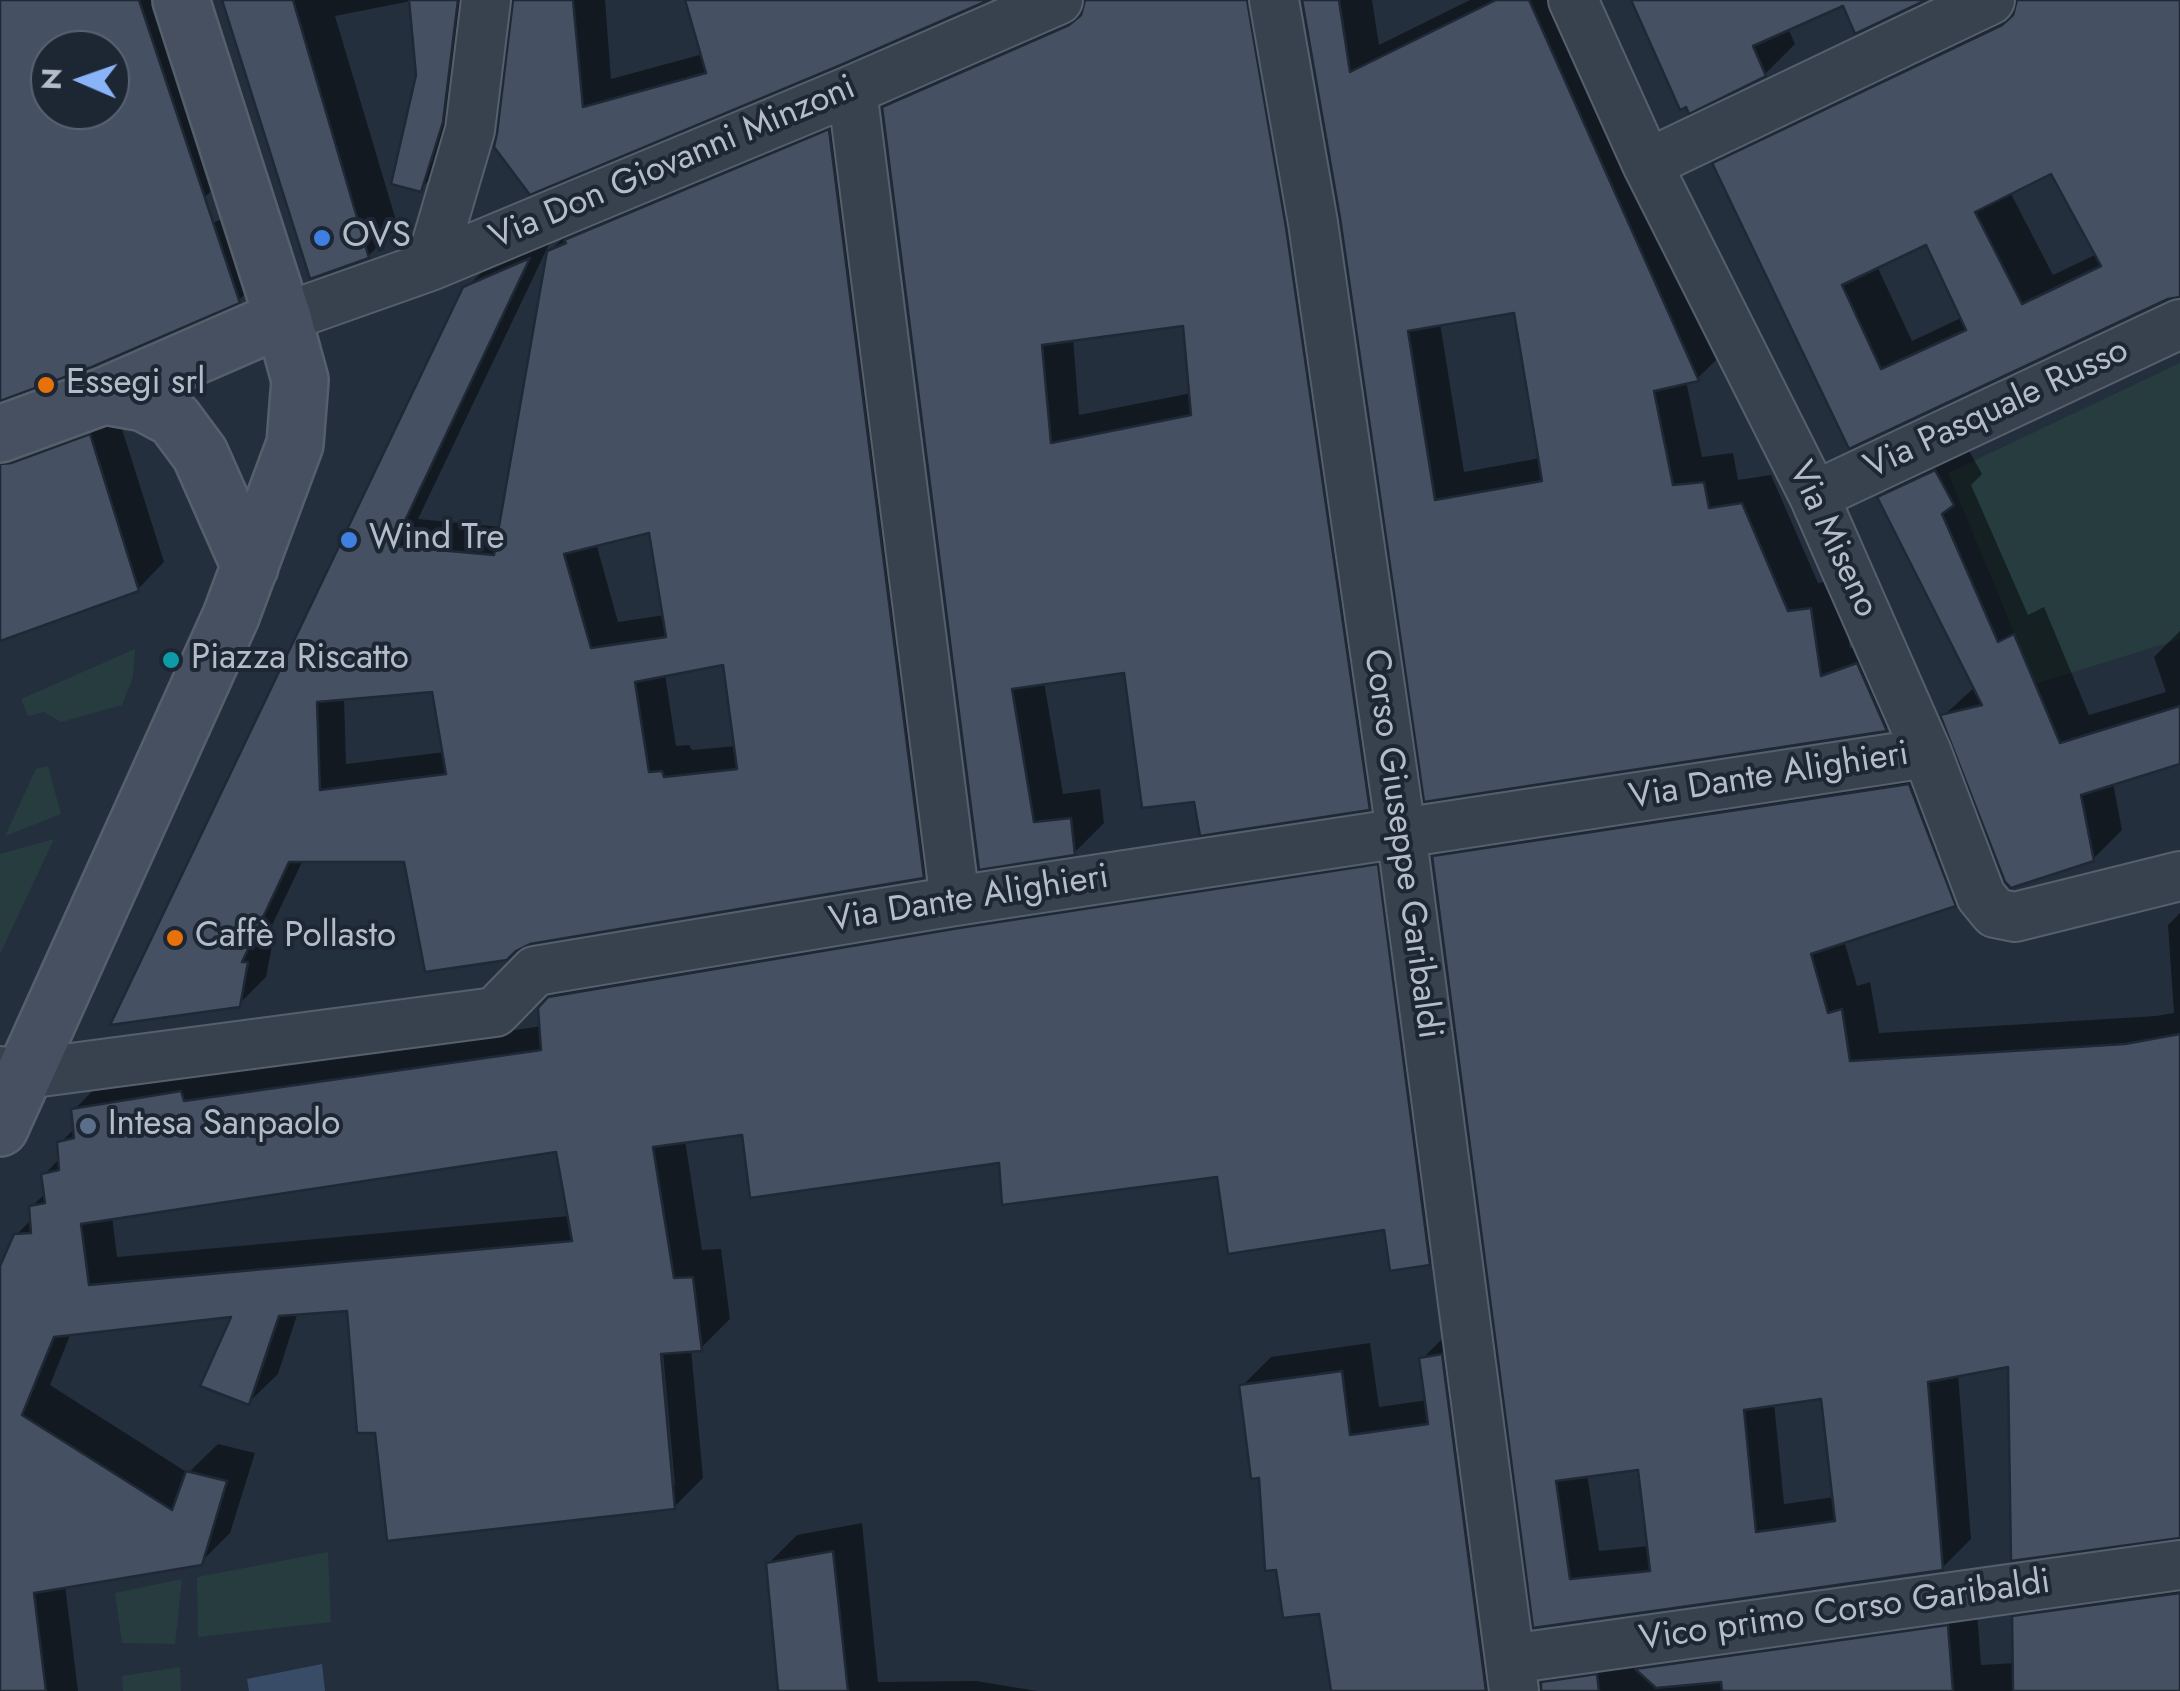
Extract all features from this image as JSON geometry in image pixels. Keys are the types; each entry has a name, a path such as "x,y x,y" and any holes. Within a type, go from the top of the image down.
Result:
{"street":[{"path":"0,1128 13,1072 231,616 296,444 300,380 284,318 181,0"},
{"path":"430,266 470,130 486,0"},
{"name":"Via Don Giovanni Minzoni","path":"284,318 430,266 1058,0"},
{"name":"Corso Giuseppe Garibaldi","path":"1274,0 1313,222 1402,832 1512,1675"},
{"name":"Via Miseno","path":"1573,0 1648,164 1814,496 1927,753 1981,896 1995,913 2015,917 2180,876"},
{"path":"1648,164 1990,0"},
{"path":"852,90 955,901"},
{"path":"0,434 104,396 284,318"},
{"name":"Via Pasquale Russo","path":"1814,496 2180,324"},
{"path":"104,396 144,403 174,419 200,454 250,567"},
{"name":"Via Dante Alighieri","path":"13,1072 495,1012 535,971 955,901 1927,753"},
{"name":"Vico primo Corso Garibaldi","path":"1512,1675 2180,1566"}],"green space":[{"path":"2180,363 2180,639 2035,684 1948,473"},
{"path":"135,649 133,677 122,705 61,722 44,712 28,716 21,699"},
{"path":"48,766 61,814 5,836 36,769"},
{"path":"54,839 0,954 0,854"},
{"path":"328,1552 331,1622 198,1637 197,1577"},
{"path":"182,1579 175,1644 122,1643 115,1593"},
{"path":"180,1667 181,1691 123,1691 122,1676"}],"water":[{"path":"322,1664 325,1691 249,1691 247,1679"}],"building":[{"path":"0,0 139,0 240,303 92,367 0,401"},
{"path":"222,0 293,0 369,258 310,279"},
{"path":"409,0 458,0 443,122 421,192 391,184 416,75"},
{"path":"513,0 573,0 583,107 706,73 685,0 989,0 530,195 494,147"},
{"path":"1085,0 1247,0 1286,227 1370,810 1200,836 1194,802 1142,808 1124,673 1012,689 1034,822 1071,818 1075,855 979,870 882,107 1069,25 1081,15","holes":["1183,326 1191,415 1051,443 1042,345"]},
{"path":"1302,0 1339,0 1350,72 1496,0 1529,0 1699,381 1654,391 1673,485 1704,482 1709,508 1742,503 1788,611 1811,608 1821,676 1857,663 1887,731 1424,802 1340,218","holes":["1514,313 1542,481 1435,500 1408,331"]},
{"path":"1631,0 1926,0 1855,34 1843,6 1753,46 1766,76 1689,114 1686,107 1680,110"},
{"path":"2017,0 2180,0 2180,297 2168,299 1849,449 1712,163 2002,25 2013,15","holes":["2051,174 2101,266 2022,304 1975,212","1926,245 1966,330 1881,369 1842,285"]},
{"path":"829,129 924,878 530,944 507,960 425,972 404,862 289,862 242,962 248,962 240,1007 110,1025 463,287 530,258 393,546 494,555 547,251 566,243 564,240","holes":["649,533 666,637 591,648 564,554","723,665 737,769 664,777 662,771 649,772 635,682","432,692 446,774 320,790 317,702"]},
{"path":"90,434 139,591 0,641 0,464"},
{"path":"1935,470 1954,505 1942,514 1998,642 2014,634 2060,743 2180,706 2180,764 2081,795 2094,861 2011,888 2005,882 1940,715 1982,705 1877,497"},
{"path":"1909,784 1956,906 1811,954 1828,1013 1842,1009 1850,1061 2125,1044 2180,1034 2180,1538 2011,1561 2008,1367 1928,1382 1943,1570 1533,1628 1432,856","holes":["1821,1399 1835,1521 1756,1532 1744,1410","1638,1470 1650,1571 1570,1579 1556,1481"]},
{"path":"1378,864 1430,1265 1390,1271 1384,1230 1228,1254 1217,1177 1002,1205 999,1163 750,1198 742,1135 653,1147 674,1278 693,1277 702,1351 661,1354 675,1509 387,1541 375,1433 357,1433 347,1311 279,1316 249,1405 200,1386 231,1317 54,1337 22,1415 172,1510 186,1471 227,1481 202,1565 34,1593 46,1691 0,1691 0,1266 14,1234 31,1233 29,1206 45,1203 41,1174 59,1170 57,1142 74,1138 71,1109 181,1091 184,1101 541,1050 538,1008 548,997 959,928","holes":["556,1152 572,1241 89,1285 81,1224"]},
{"path":"1442,1354 1486,1691 1331,1691 1319,1614 1283,1618 1276,1570 1265,1571 1259,1478 1251,1479 1239,1385 1342,1371 1350,1435 1428,1424 1419,1358"},
{"path":"833,1551 848,1691 778,1691 766,1563"},
{"path":"2180,1593 2180,1691 2013,1691 2012,1616"},
{"path":"1948,1625 1953,1691 1722,1691 1721,1682 1656,1688 1635,1669"},
{"path":"1597,1674 1599,1691 1541,1691 1541,1682"}],"place":[{"name":"OVS","path":"322,238"},
{"name":"Essegi srl","path":"46,385"},
{"name":"Wind Tre","path":"349,540"},
{"name":"Piazza Riscatto","path":"171,660"},
{"name":"Caffè Pollasto","path":"175,938"},
{"name":"Intesa Sanpaolo","path":"88,1126"}]}
